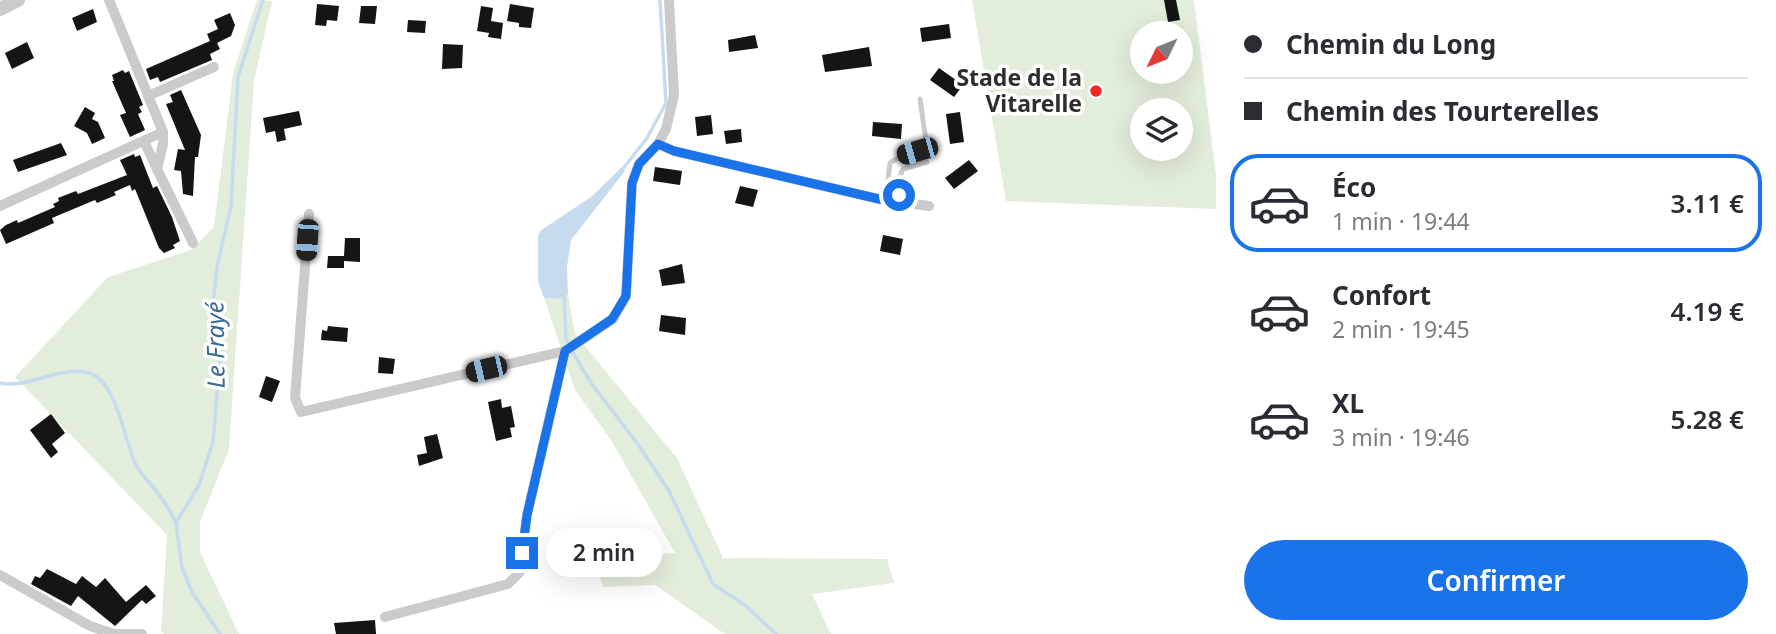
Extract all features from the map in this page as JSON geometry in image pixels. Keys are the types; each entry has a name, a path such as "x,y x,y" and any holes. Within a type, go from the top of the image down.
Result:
{"street":[{"path":"0,9 18,0"},
{"path":"109,0 163,132 157,169"},
{"path":"309,214 295,398 301,412 565,351 612,319 626,296 632,183 639,164 658,144 666,129 674,95 669,0"},
{"path":"148,96 214,67"},
{"path":"0,206 163,132"},
{"path":"144,141 193,243"},
{"path":"658,144 674,151 879,199 929,206"},
{"path":"385,617 508,584 520,572 527,515 565,351"},
{"path":"0,575 90,626 114,634 142,634"}],"lane":[{"path":"879,199 887,187 890,163 902,155 917,151 926,141 920,99"},
{"path":"891,201 901,190 900,176 903,169 927,162"}],"green space":[{"path":"257,0 272,1 254,81 229,449 200,522 200,552 239,634 164,634 161,631 167,535 15,377 108,277 191,250 214,227 233,73"},
{"name":"Stade de la Vitarelle","path":"972,0 1194,0 1216,175 1216,209 1006,201"},
{"path":"568,294 575,334 677,458 723,558 887,559 894,583 812,594 831,634 725,634 655,585 603,587 594,559 675,553 611,440 575,390 544,298 558,299"}],"water":[{"path":"622,167 625,171 571,240 567,267 568,294 558,299 544,298 538,282 540,231 591,197"}],"building":[{"path":"1164,0 1176,0 1180,20 1168,21"},
{"path":"317,4 339,6 337,21 327,20 326,26 315,25"},
{"path":"510,4 534,8 531,28 519,27 519,23 507,21"},
{"path":"361,6 377,6 375,24 359,23"},
{"path":"481,6 493,8 491,21 503,23 501,39 488,37 489,33 477,31"},
{"path":"93,9 97,22 77,31 72,18"},
{"path":"230,13 235,25 231,36 217,43 220,49 210,54 212,60 160,82 158,77 150,80 146,69 210,41 207,34 218,29 214,20"},
{"path":"408,20 426,21 425,33 407,32"},
{"path":"949,24 951,38 922,42 920,28"},
{"path":"755,35 758,48 729,52 728,40"},
{"path":"27,42 34,58 12,69 5,53"},
{"path":"443,44 463,45 462,68 442,69"},
{"path":"869,47 872,66 825,72 822,55"},
{"path":"939,68 963,85 954,97 930,80"},
{"path":"123,70 125,73 129,71 143,105 139,107 142,112 138,114 145,130 130,137 120,115 126,113 112,81 112,75"},
{"path":"181,90 201,135 198,157 195,157 193,196 183,194 181,171 174,170 178,149 185,150 166,104 173,102 170,95"},
{"path":"85,107 95,113 92,119 98,122 105,138 92,144 87,133 74,126"},
{"path":"299,111 302,125 284,129 286,140 277,142 275,131 266,133 263,118"},
{"path":"960,112 964,142 950,144 946,114"},
{"path":"711,115 713,134 697,136 695,117"},
{"path":"873,122 902,124 901,139 872,136"},
{"path":"741,129 742,142 726,144 724,131"},
{"path":"61,143 67,155 18,172 13,160"},
{"path":"134,154 135,157 140,155 153,188 157,186 172,217 180,241 173,245 175,248 164,253 159,248 135,189 132,191 130,185 114,192 116,195 97,203 95,200 52,218 54,223 6,244 0,230 6,225 17,220 18,223 55,207 53,204 59,201 58,198 76,191 78,194 127,175 120,160"},
{"path":"969,160 978,171 954,189 945,178"},
{"path":"655,167 682,171 680,185 653,181"},
{"path":"740,186 758,190 753,207 735,203"},
{"path":"883,235 903,239 900,255 880,251"},
{"path":"345,238 360,238 360,262 344,261 344,268 327,268 328,256 344,256"},
{"path":"682,264 685,283 662,286 659,270"},
{"path":"661,315 686,318 685,335 659,331"},
{"path":"328,326 348,328 347,342 321,340 322,330 327,331"},
{"path":"379,357 395,359 393,374 378,373"},
{"path":"266,376 280,381 272,402 259,397"},
{"path":"501,399 502,408 511,406 515,427 510,428 512,437 496,441 488,402"},
{"path":"51,414 65,433 52,444 58,452 51,458 30,430"},
{"path":"437,434 443,458 419,466 417,455 427,453 424,437"},
{"path":"47,569 76,584 82,576 96,587 105,578 126,602 146,585 156,596 146,604 142,600 115,626 78,596 71,606 31,584 35,576 40,578"},
{"path":"375,620 376,634 336,634 334,623"}],"waterway":[{"name":"Le Frayé","path":"220,634 192,592 182,568 176,523 199,485 213,442 220,360 214,337 213,304 217,267 231,206 238,77 263,0"},
{"path":"622,170 647,138 666,103 660,0"},
{"path":"564,294 566,339 572,351 591,383 637,443 669,491 713,584 746,606 776,634"},
{"path":"0,383 22,383 78,371 98,378 106,386 118,411 136,466 164,501 176,523"}],"place":[{"name":"Stade de la Vitarelle","path":"1096,91"}],"route":[{"path":"522,553 527,515 556,380 565,351 612,319 626,296 632,183 639,164 658,144 674,151 879,199 891,201 899,195"}]}
